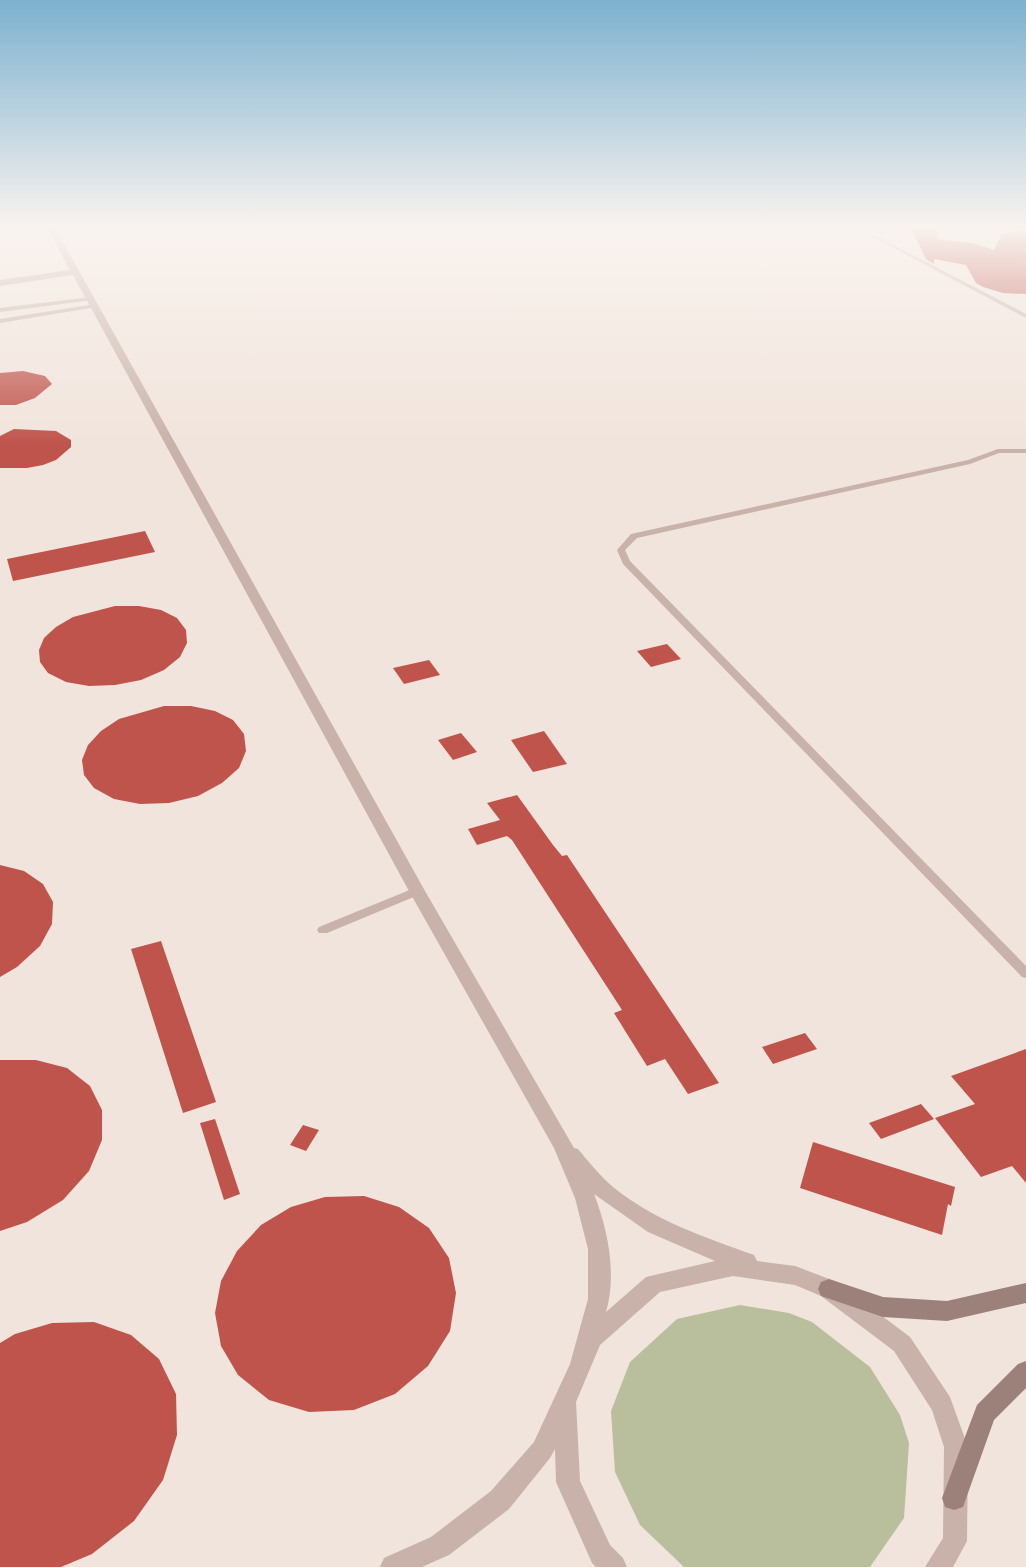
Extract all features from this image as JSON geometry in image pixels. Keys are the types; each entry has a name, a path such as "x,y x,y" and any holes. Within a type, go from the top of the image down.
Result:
{"street":[{"path":"91,299 417,891 563,1146 585,1198 599,1249 598,1299 581,1364"},
{"path":"563,1146 605,1192 651,1223 712,1252 795,1276 883,1306 947,1311 1026,1293"},
{"path":"393,1567 440,1546 500,1500 542,1450 566,1402 592,1338 654,1284 733,1267 795,1276"},
{"path":"829,1289 902,1344 942,1405 956,1447 955,1541 952,1567"},
{"path":"954,1498 985,1413 1026,1372"},
{"path":"566,1402 568,1482 601,1554 614,1567"},
{"path":"938,1567 955,1541"}],"lane":[{"path":"994,299 1026,316"},
{"path":"0,310 93,302"},
{"path":"0,321 93,302"},
{"path":"1026,450 999,451 970,462 634,536 621,550 626,561 1026,974"},
{"path":"323,930 417,891"}],"green space":[{"path":"740,1305 789,1313 812,1322 870,1367 900,1415 909,1443 904,1518 870,1567 684,1567 640,1525 615,1472 611,1411 630,1362 677,1319"}],"building":[{"path":"23,371 45,376 52,384 35,398 16,405 0,405 0,373"},
{"path":"14,429 56,431 71,440 71,447 56,460 43,465 27,468 0,468 0,436"},
{"path":"145,531 155,552 13,581 7,559"},
{"path":"115,606 139,606 161,610 177,618 186,630 187,643 180,657 164,670 141,680 115,685 89,686 66,682 48,673 40,662 39,650 44,638 56,627 73,617"},
{"path":"667,644 681,659 651,667 637,651"},
{"path":"429,660 440,675 404,684 393,668"},
{"path":"164,706 191,706 215,711 233,720 244,734 246,751 239,768 222,783 198,796 169,803 140,804 114,799 94,788 84,775 82,760 88,745 101,731 119,719"},
{"path":"544,731 567,764 533,772 511,740"},
{"path":"461,733 477,752 453,760 438,740"},
{"path":"517,795 562,856 567,855 719,1083 688,1094 665,1059 647,1066 614,1013 622,1010 512,840 507,836 477,845 468,829 500,820 487,803"},
{"path":"0,865 24,871 43,884 53,902 52,924 40,946 17,967 0,977"},
{"path":"161,941 216,1102 183,1113 131,949"},
{"path":"805,1033 817,1049 773,1064 762,1047"},
{"path":"1026,1049 1026,1183 1012,1166 981,1177 935,1118 975,1104 951,1076"},
{"path":"0,1060 36,1060 67,1068 90,1086 102,1110 102,1140 89,1171 63,1200 27,1222 0,1231"},
{"path":"921,1104 934,1119 881,1139 869,1123"},
{"path":"215,1119 240,1194 224,1200 200,1123"},
{"path":"303,1125 319,1130 306,1151 290,1145"},
{"path":"813,1142 955,1187 951,1206 948,1204 942,1235 800,1188"},
{"path":"364,1196 399,1207 429,1228 449,1258 456,1293 450,1331 428,1366 395,1394 354,1410 309,1412 269,1400 238,1375 221,1346 215,1313 221,1281 237,1251 261,1225 291,1207 325,1197"},
{"path":"94,1322 131,1335 159,1359 176,1394 177,1435 163,1480 134,1521 92,1554 61,1567 0,1567 0,1343 15,1334 52,1323"}]}
